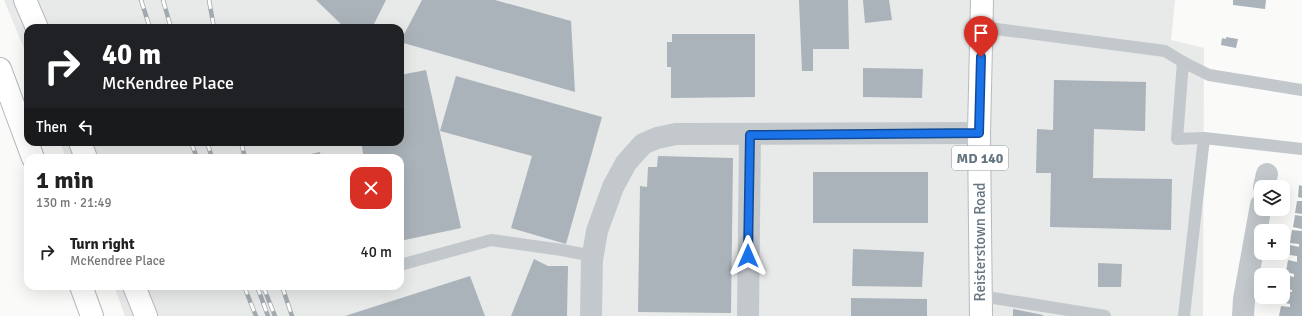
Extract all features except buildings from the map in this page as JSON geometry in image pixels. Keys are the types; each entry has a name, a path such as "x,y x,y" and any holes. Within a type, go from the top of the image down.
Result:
{"main road":[{"path":"25,0 35,24"},
{"name":"Reisterstown Road","path":"981,306 979,133 982,0"},
{"path":"0,69 24,134"},
{"path":"82,290 92,316"},
{"path":"136,290 146,316"}],"street":[{"path":"591,316 593,256 597,231 613,187 626,163 643,144 658,138 676,134 750,135 979,133"},
{"path":"748,316 750,135"},
{"path":"1243,316 1244,298 1259,216"}],"lane":[{"path":"981,27 1165,51 1208,75 1302,90"},
{"path":"1183,62 1178,139 1204,138 1302,149"},
{"path":"1184,316 1204,138"},
{"path":"404,264 491,240 593,256"},
{"path":"981,306 1105,316"}],"shaded area":[{"path":"4,0 1175,0 1171,40 1204,48 1203,316 125,316 115,290 404,290 404,154 64,154 62,146 404,146 404,24 24,24 24,48"}],"railway":[{"path":"141,0 149,24"},
{"path":"163,0 170,24"},
{"path":"209,0 213,24"},
{"path":"192,146 196,154"},
{"path":"208,146 211,154"},
{"path":"242,146 244,154"},
{"path":"246,290 256,316"},
{"path":"258,290 268,316"},
{"path":"265,290 275,316"},
{"path":"283,290 292,316"}],"route":[{"path":"748,256 750,135 979,133 981,57"}]}
